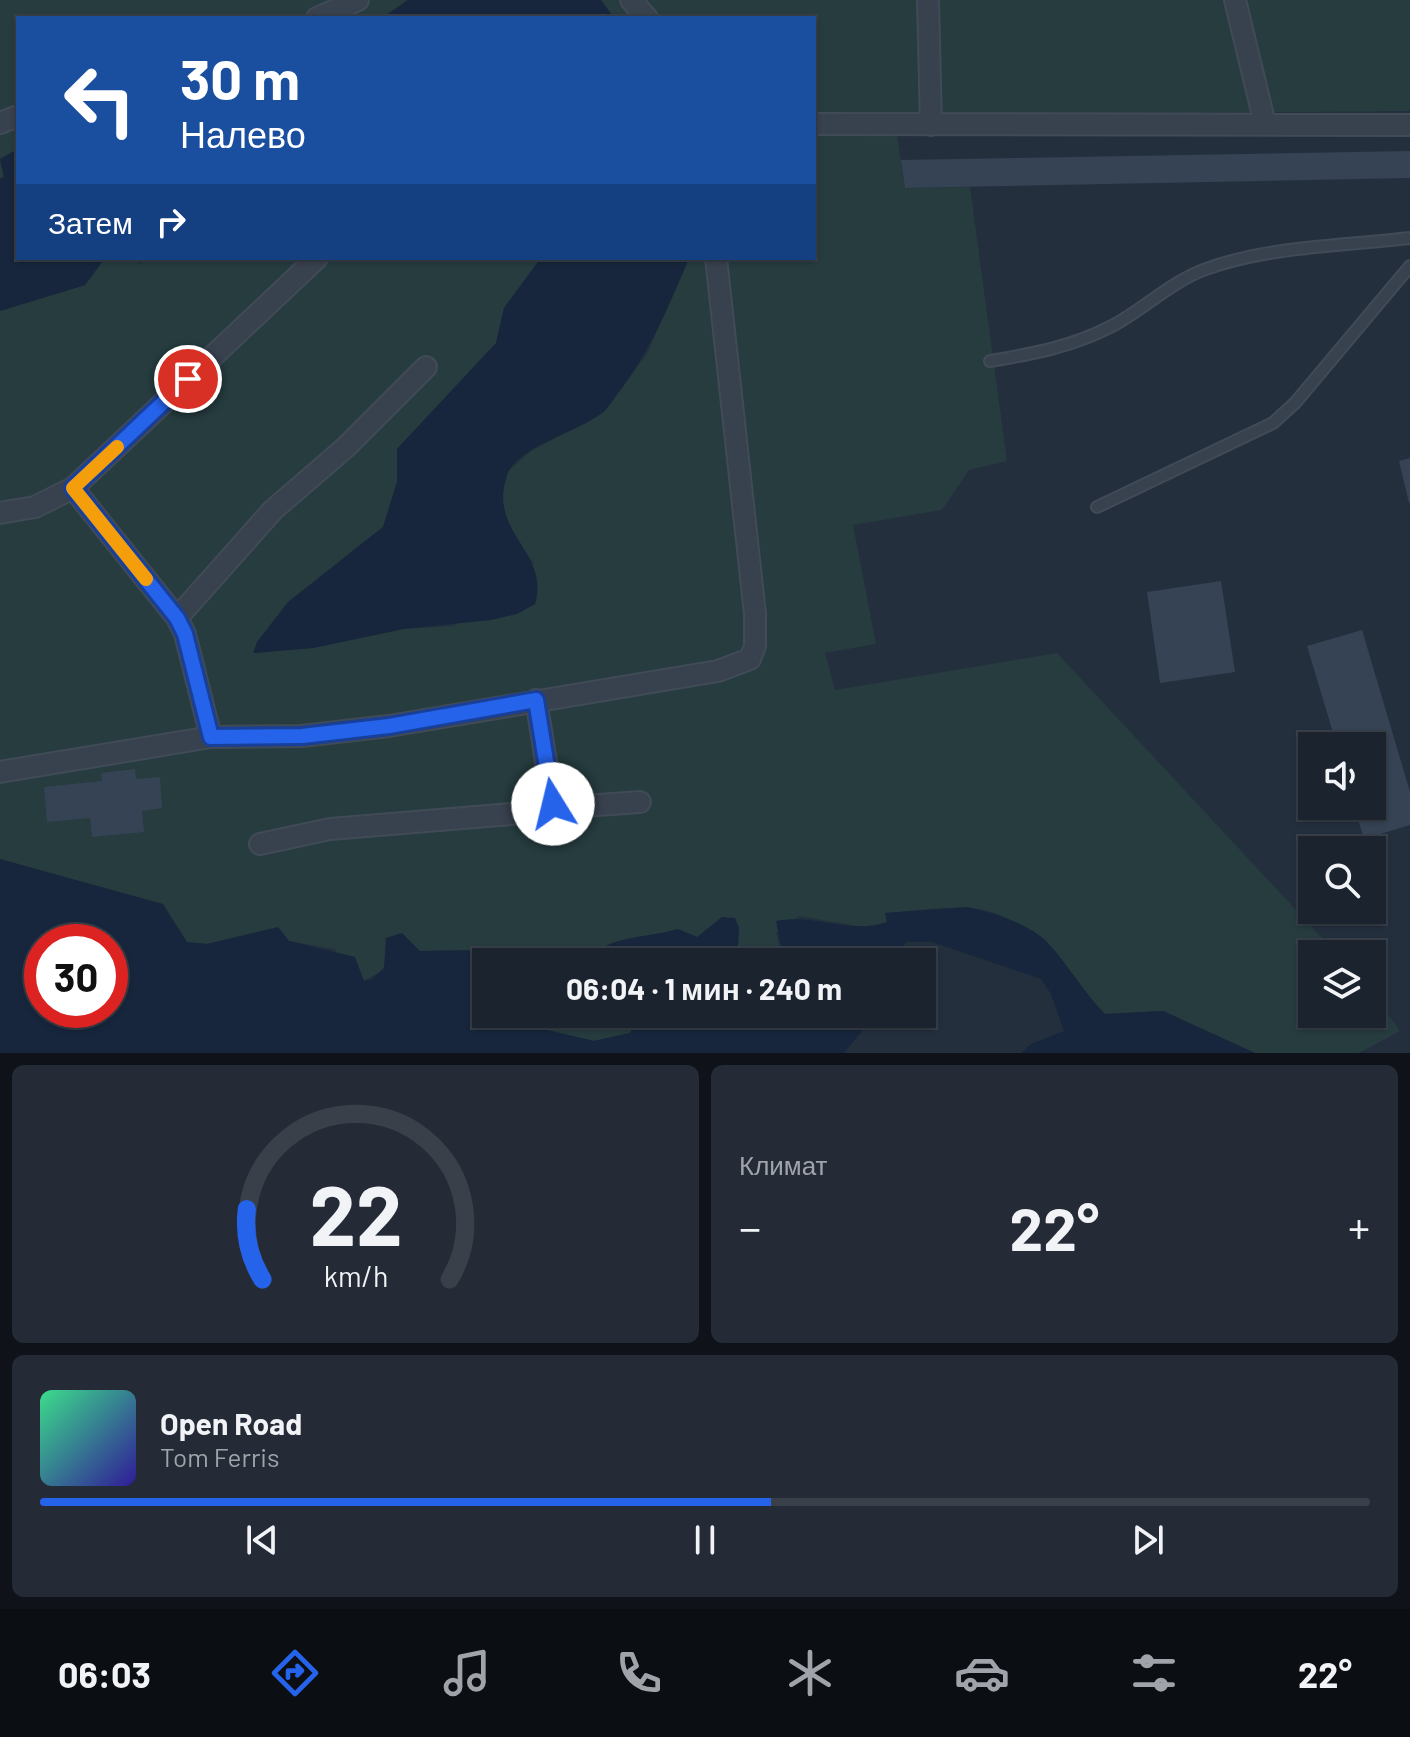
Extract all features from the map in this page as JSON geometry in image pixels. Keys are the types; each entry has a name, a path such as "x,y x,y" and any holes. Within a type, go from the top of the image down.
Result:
{"street":[{"path":"322,16 358,0"},
{"path":"631,0 645,16"},
{"path":"928,0 931,125"},
{"path":"1235,0 1265,124"},
{"path":"816,124 1410,125"},
{"path":"0,513 35,507 73,488 315,260"},
{"path":"0,772 211,737 317,735 389,726 718,671 750,659 755,646 755,614 716,260"},
{"path":"177,618 273,510 346,447 426,367"},
{"path":"73,488 177,618 185,634 211,737"},
{"path":"536,700 553,804"},
{"path":"260,844 330,829 512,814 553,804 570,807 640,802"}],"lane":[{"path":"990,361 1038,353 1079,341 1114,325 1202,270 1236,259 1410,238"},
{"path":"1097,507 1273,423 1295,403 1410,266"}],"green space":[{"path":"0,0 408,0 385,16 16,16 16,150 0,159"},
{"path":"601,0 1410,0 1410,111 894,116 905,188 970,187 1007,461 969,470 942,510 853,525 876,644 825,653 835,690 1057,653 1298,912 1298,924 1309,924 1324,940 1298,940 1298,1028 1386,1028 1386,1012 1400,1031 1359,1053 1255,1053 1163,1011 1105,1014 1061,963 1028,931 1010,919 989,911 966,908 885,913 887,922 869,928 799,916 776,933 780,948 738,948 739,928 697,937 678,929 612,943 602,948 420,951 363,981 334,949 289,941 278,928 207,944 187,942 91,886 0,859 0,311 85,285 104,260 137,260 140,264 147,260 540,260 504,308 496,343 397,449 397,482 383,527 347,555 254,653 313,648 403,629 453,626 534,563 516,542 501,501 508,471 531,451 604,412 647,354 688,260 816,260 816,16 613,16"},
{"path":"538,1028 633,1028 630,1033 594,1041"}],"water":[{"path":"408,0 601,0 613,16 385,16"},
{"path":"16,150 16,260 104,260 85,285 0,311 0,179 4,177 0,159"},
{"path":"540,260 688,260 651,341 608,407 593,419 523,455 507,475 503,495 505,512 535,570 538,586 535,604 517,614 491,620 403,629 313,648 253,653 257,642 288,602 383,527 397,482 397,449 496,343 504,308"},
{"path":"0,859 163,904 187,942 207,944 278,927 289,941 355,957 364,981 372,979 384,968 386,938 402,933 420,951 472,950 472,1028 538,1028 594,1041 630,1033 633,1028 865,1028 844,1053 0,1053"},
{"path":"968,907 1010,920 1030,929 1047,942 1105,1014 1163,1011 1255,1053 1021,1053 1031,1044 1064,1031 1051,994 1041,979 932,942 906,942 902,948 781,948 776,921 790,919 873,925 887,922 885,913"},
{"path":"722,917 735,918 739,928 738,948 603,948 622,940 678,929 697,937"}],"building":[{"path":"1410,151 1410,178 905,188 901,160"},
{"path":"1410,458 1410,503 1409,503 1399,461"},
{"path":"1221,581 1235,672 1160,683 1147,592"},
{"path":"1362,630 1410,792 1410,825 1374,836 1363,836 1358,820 1386,820 1386,732 1333,732 1307,646"},
{"path":"135,769 136,779 160,777 162,808 142,811 144,832 92,837 90,818 47,822 44,787 102,781 101,773"}],"slow traffic":[{"path":"117,447 73,488 146,579"}],"route":[{"path":"188,379 73,488 177,618 185,634 211,737 302,736 389,726 536,700 553,804"}]}
